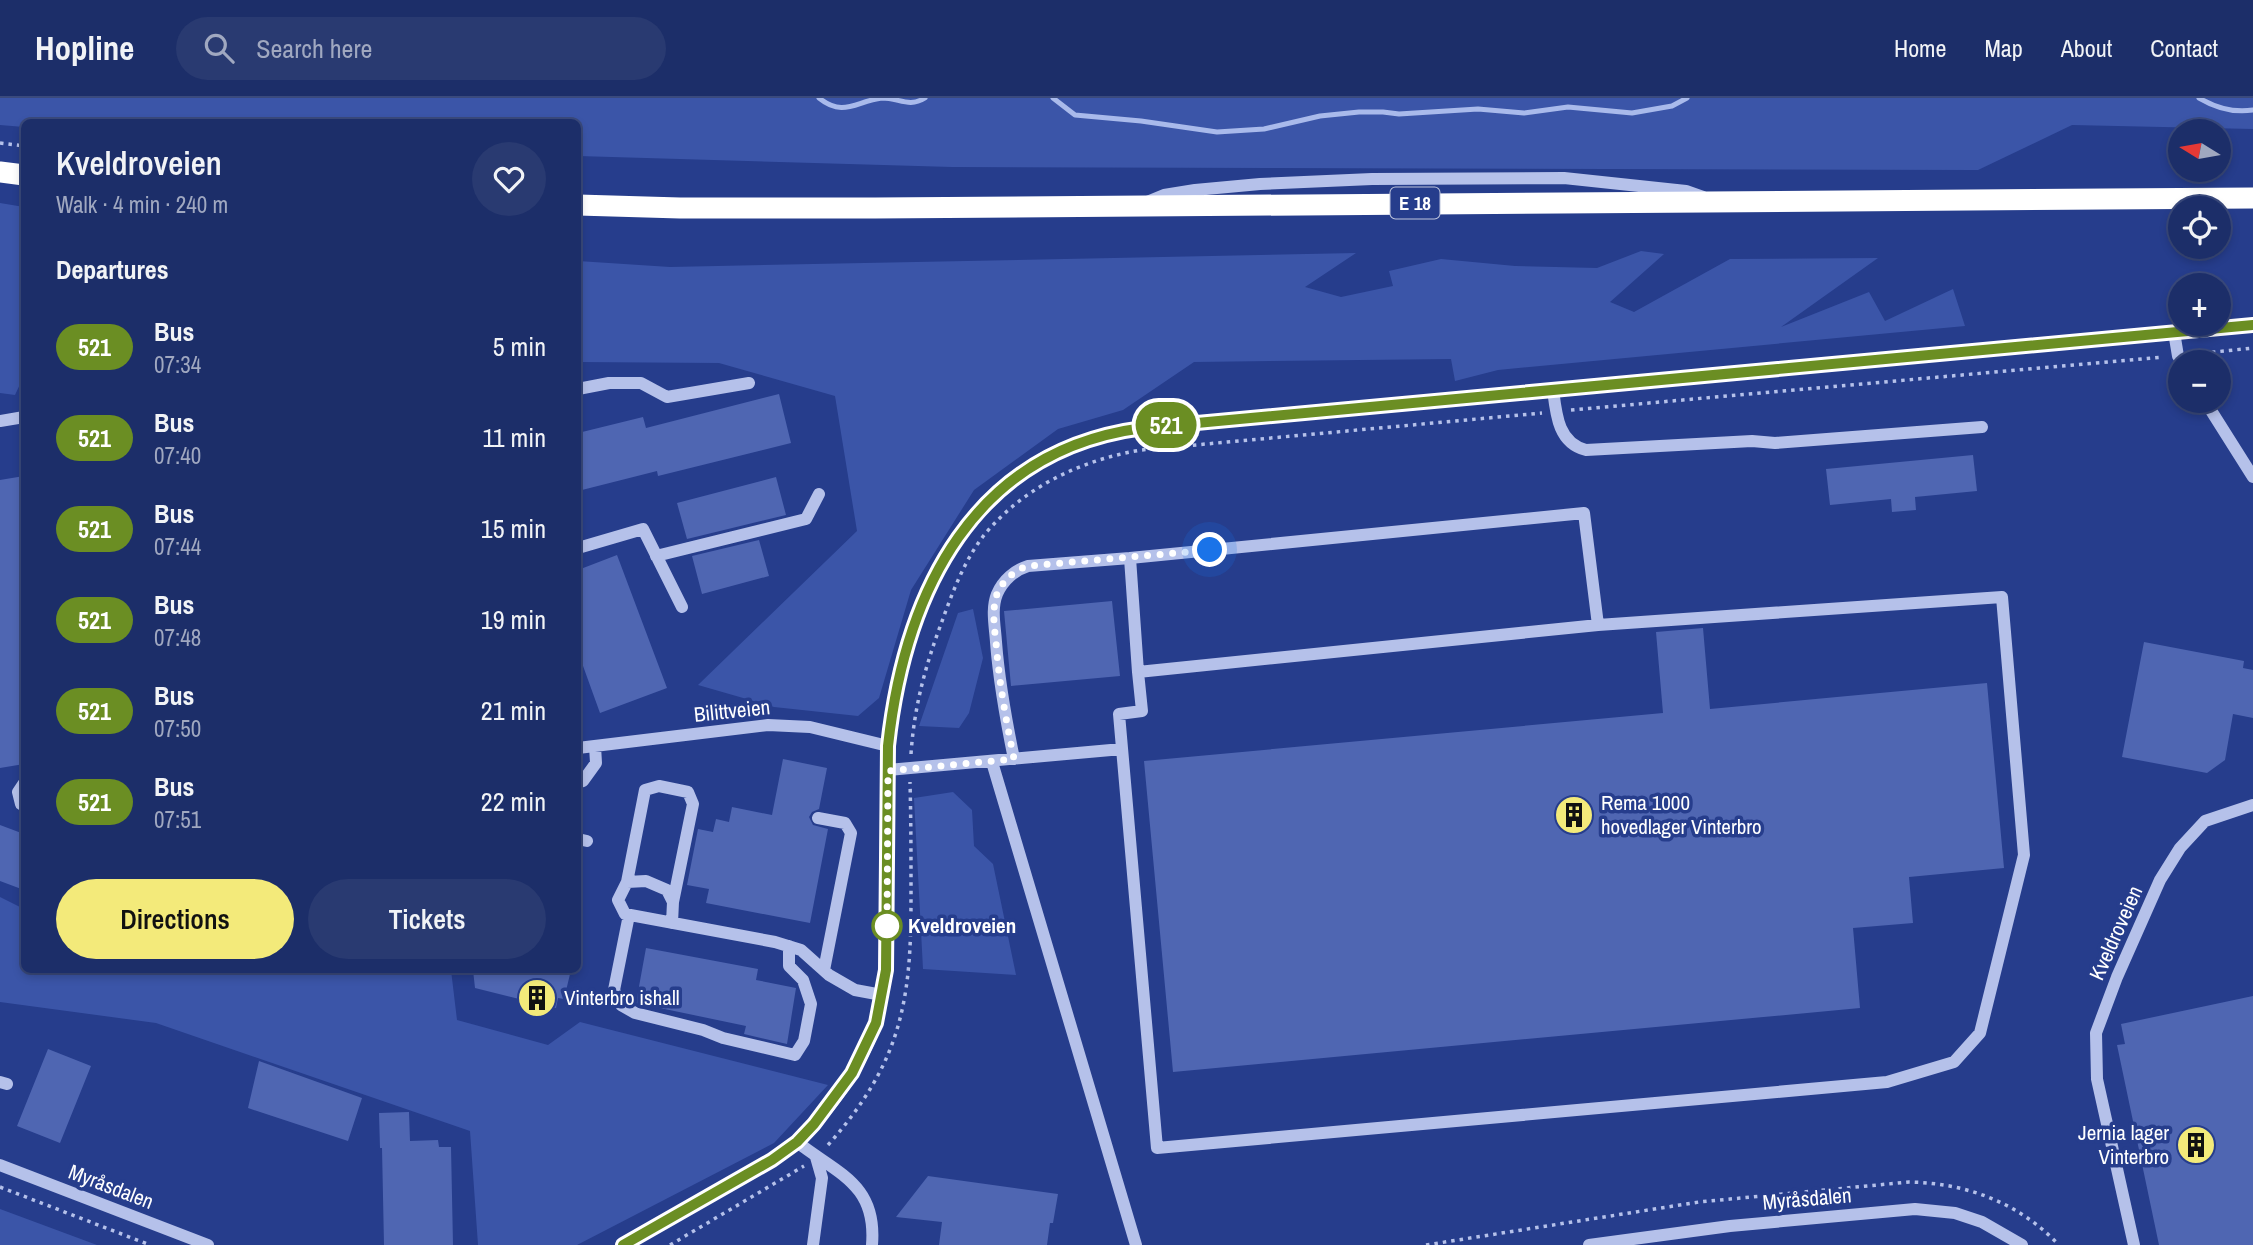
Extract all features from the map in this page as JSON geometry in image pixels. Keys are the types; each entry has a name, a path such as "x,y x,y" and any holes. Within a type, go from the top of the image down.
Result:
{"highway":[{"path":"0,160 21,162"},
{"path":"0,172 21,175"},
{"name":"E 18","path":"581,205 680,208 2253,198"},
{"name":"E 18","path":"581,219 878,221 2168,211"},
{"path":"2231,211 2253,211"}],"street":[{"path":"2231,327 2253,325"},
{"path":"623,1245 747,1176 797,1142 852,1073 876,1023 882,995 887,945 888,746 902,663 925,600 956,540 975,514 1011,480 1034,463 1083,440 1114,432 2168,333"},
{"path":"581,388 609,383 640,383 667,397 749,383"},
{"path":"1553,389 1555,412 1561,431 1572,445 1586,450 1752,441 1775,443 1982,427"},
{"path":"2213,413 2253,477"},
{"path":"0,421 21,418"},
{"path":"656,556 806,519 818,494"},
{"path":"1014,759 1000,689 993,614 997,594 1005,581 1018,569 1028,566 1584,513 1598,625"},
{"path":"581,547 643,530 682,607"},
{"path":"1130,558 1138,672 1142,711 1119,713 1157,1147 1887,1082 1954,1062 1980,1033 2024,855 2002,597 1598,625 1138,672"},
{"name":"Bilittveien","path":"581,748 788,724 888,746"},
{"path":"581,781 596,763 595,746"},
{"path":"888,771 1122,749"},
{"path":"992,761 1136,1245"},
{"path":"671,923 693,804 688,792 659,786 645,790 627,883 618,900 625,914 629,915 789,946 801,950 824,970 855,990 882,995"},
{"path":"21,788 18,792 21,804"},
{"name":"Kveldroveien","path":"2134,1245 2096,1079 2096,1033 2160,880 2180,848 2205,821 2253,805"},
{"path":"818,818 845,822 851,833 824,970"},
{"path":"627,883 646,881 667,890 673,902"},
{"path":"629,915 614,990 621,1005 635,1013 795,1055 804,1041 811,1004 803,980 789,966 789,946"},
{"path":"797,1142 857,1187 866,1199 872,1213 872,1245"},
{"path":"813,1245 822,1178 816,1157"},
{"name":"Myråsdalen","path":"0,1165 208,1245"},
{"name":"Myråsdalen","path":"1589,1245 1681,1238 1884,1211 1936,1210 1982,1222 2022,1245"}],"path":[{"path":"0,143 21,146"},
{"path":"2231,351 2253,348"},
{"path":"670,1245 784,1179 816,1157 857,1110 877,1078 890,1051 909,980 910,769 918,694 935,640 970,557 1005,513 1049,481 1094,460 1142,450 2168,360"},
{"path":"0,1187 150,1245"}],"shaded area":[{"path":"0,98 2253,98 2253,129 2231,129 2231,119 2168,119 2168,127 2072,125 1978,170 952,167 581,156 581,119 21,119 21,127 0,125"},
{"path":"0,203 21,206 21,382 15,395 0,393"},
{"path":"1641,251 1664,254 1610,302 1634,312 1730,259 1878,258 1781,327 1869,292 1885,321 1953,289 1965,326 1498,370 1455,381 1451,359 1194,362 1123,410 1058,429 974,490 911,590 879,698 858,716 774,707 698,685 857,531 835,396 719,363 581,362 581,261 670,267 1356,253 1305,287 1341,297 1393,286 1389,271 1441,259 1515,266 1597,268"},
{"path":"973,609 983,658 969,713 959,728 919,726 958,613"},
{"path":"953,792 972,810 974,846 993,864 1016,975 923,969 914,798"},
{"path":"0,897 21,908 21,973 451,973 457,1020 548,1045 580,1022 828,1085 774,1143 577,1245 478,1245 470,1131 156,1023 0,1002"},
{"path":"0,1209 97,1245 0,1245"}],"building":[{"path":"779,394 791,443 658,476 657,471 581,490 581,432 643,417 646,428"},
{"path":"1973,455 1977,491 1915,497 1916,510 1892,512 1891,499 1830,505 1826,469"},
{"path":"21,476 21,764 0,768 0,480"},
{"path":"776,477 786,515 687,539 677,503"},
{"path":"759,540 769,576 702,594 692,556"},
{"path":"617,555 667,688 600,713 581,660 581,569"},
{"path":"1112,601 1120,676 1011,686 1004,611"},
{"name":"Rema 1000 hovedlager Vinterbro","path":"1703,628 1710,709 1987,683 2004,868 1909,877 1913,923 1853,928 1860,1008 1173,1072 1144,761 1663,713 1656,632"},
{"path":"2144,642 2244,661 2243,668 2253,670 2253,718 2233,714 2225,760 2207,773 2122,757"},
{"path":"783,759 827,768 819,809 809,817 813,825 828,829 810,923 706,903 709,889 687,885 698,829 713,832 716,819 729,822 732,807 772,815"},
{"path":"0,825 21,833 21,889 0,881"},
{"path":"646,948 758,969 756,980 796,988 787,1044 744,1034 746,1026 636,1003"},
{"name":"Vinterbro ishall","path":"473,973 570,973 564,999 558,998 556,1008 475,988"},
{"name":"Jernia lager Vinterbro","path":"2253,996 2253,1245 2159,1245 2117,1045 2125,1044 2121,1024"},
{"path":"48,1049 91,1066 60,1143 17,1126"},
{"path":"259,1061 362,1098 348,1141 248,1108"},
{"path":"409,1112 410,1141 438,1140 439,1147 451,1147 453,1245 384,1245 379,1113"},
{"path":"928,1176 1058,1194 1047,1245 939,1245 942,1222 896,1217"}],"waterway":[{"path":"819,98 843,108 882,98 909,102 925,98"},
{"path":"1053,98 1075,115 1217,132 1264,129 1320,116 1359,112 1399,114 1478,109 1524,113 1568,107 1632,113 1672,106 1687,98"},
{"path":"2199,98 2225,109 2253,110"}],"bus line":[{"name":"521","path":"623,1245 747,1176 797,1142 835,1098 865,1049 876,1023 886,970 888,746 902,663 925,600 956,540 975,514 992,497 1034,463 1083,440 1143,428 2253,325"}],"place":[{"name":"Rema 1000 hovedlager Vinterbro","path":"1574,815"},
{"name":"Kveldroveien","path":"887,926"},
{"name":"Vinterbro ishall","path":"537,998"},
{"name":"Jernia lager Vinterbro","path":"2196,1145"}],"route":[{"path":"887,926 887,929 888,771 1014,759 1000,689 993,614 997,594 1005,581 1018,569 1028,566 1210,550"}]}
